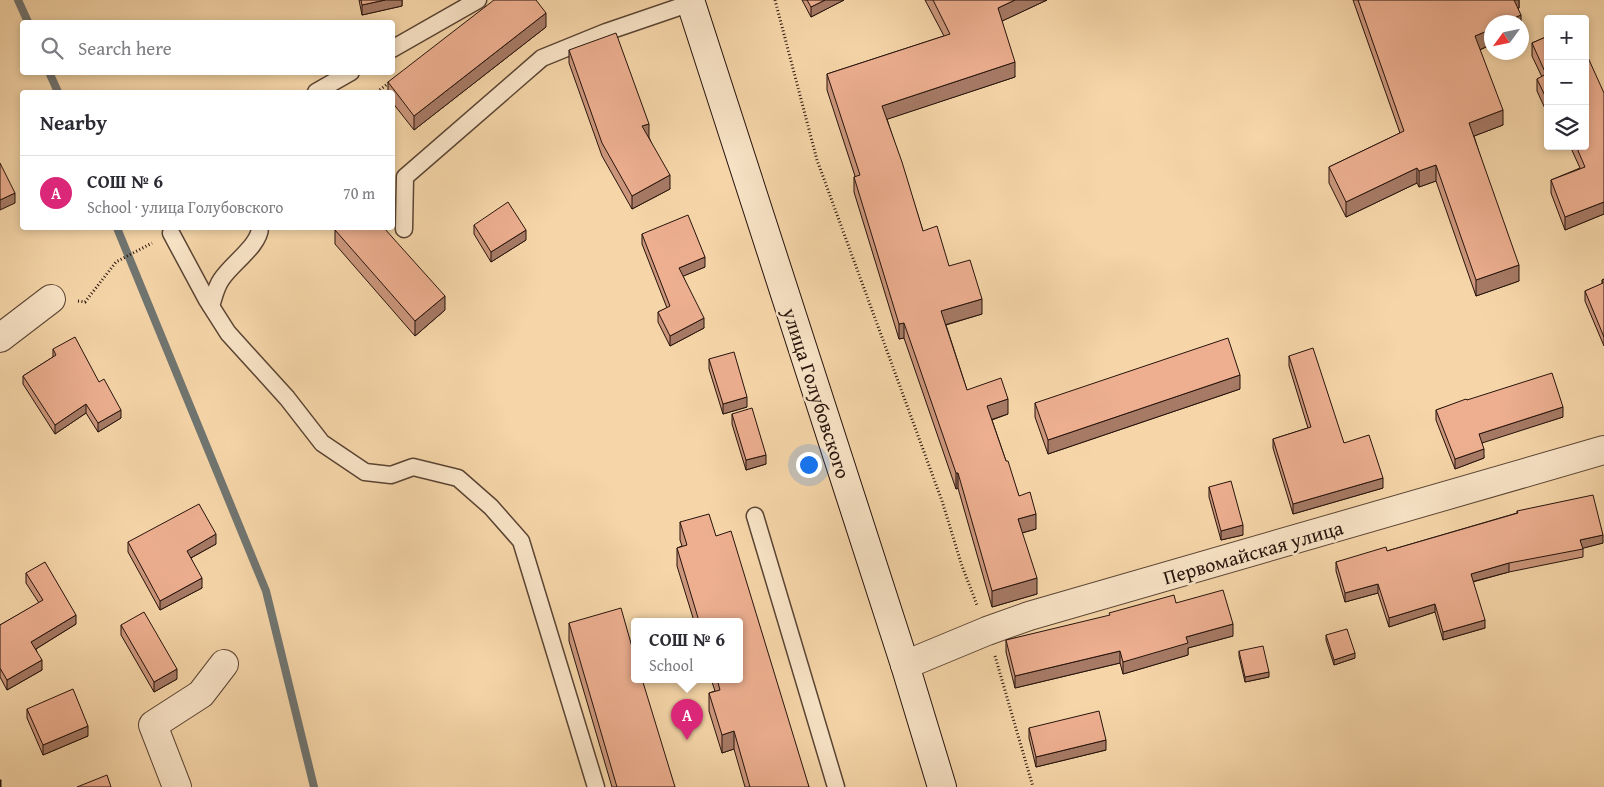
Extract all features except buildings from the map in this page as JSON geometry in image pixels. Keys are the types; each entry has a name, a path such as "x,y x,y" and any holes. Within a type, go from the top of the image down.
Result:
{"street":[{"name":"улица Голубовского","path":"690,2 905,665 942,787"},
{"path":"0,338 52,299"},
{"name":"Первомайская улица","path":"905,665 1029,616 1604,450"},
{"path":"177,787 154,725 201,694 224,664"}],"lane":[{"path":"395,47 478,0"},
{"path":"404,229 405,177 542,58 606,32 690,2"},
{"path":"320,90 346,75"},
{"path":"211,306 220,282 233,264 253,245 261,230"},
{"path":"171,233 184,260 228,333 287,398 322,444 365,472 391,475 413,467 458,478 491,507 521,540 596,787"},
{"path":"755,516 836,787"}],"path":[{"path":"775,0 816,160 942,502 962,566 987,631 1006,688 1033,787"},
{"path":"52,299 86,302 116,262 136,252"}],"waterway":[{"path":"18,0 27,20"},
{"path":"50,75 57,90"},
{"path":"118,230 266,591 314,787"}],"place":[{"name":"СОШ № 6","path":"687,740"}]}
